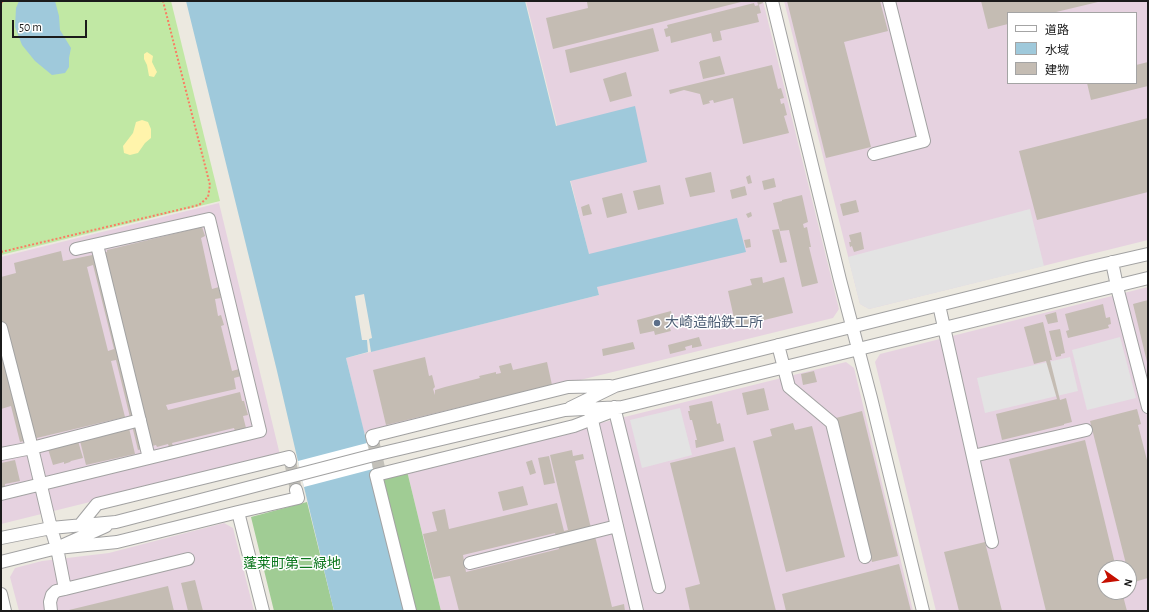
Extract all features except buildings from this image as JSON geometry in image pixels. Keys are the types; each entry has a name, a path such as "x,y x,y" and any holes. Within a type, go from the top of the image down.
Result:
{"street":[{"path":"772,1 923,611"},
{"path":"874,154 924,141 888,1"},
{"path":"1,494 260,431 209,219 76,250"},
{"path":"97,245 149,458"},
{"path":"373,440 372,436 568,387 615,386 852,326 1148,254"},
{"path":"1112,262 1148,407"},
{"path":"57,548 116,522 370,456 565,410 617,408 1148,278"},
{"path":"938,305 992,542"},
{"path":"1,328 57,548 65,589"},
{"path":"778,345 789,387 832,423 865,557"},
{"path":"410,611 376,475 380,471 574,426 615,386"},
{"path":"617,408 659,587"},
{"path":"590,409 637,611"},
{"path":"1,454 32,448 140,420"},
{"path":"973,456 1086,430"},
{"path":"80,525 97,504 289,457 290,461"},
{"path":"1,562 57,548 117,542 298,498 296,490"},
{"path":"238,512 263,611"},
{"path":"1,538 51,528 116,522"},
{"path":"470,564 617,526"},
{"path":"51,611 50,602 52,595 56,591 188,559"},
{"path":"1,594 5,611"}],"path":[{"path":"1,252 198,205 208,197 210,185 164,1"}],"shaded area":[{"path":"526,1 763,1 839,309 833,318 364,433 346,358 599,295"},
{"path":"784,1 1148,1 1148,240 869,309 860,304"},
{"path":"219,203 280,455 1,524 1,257"},
{"path":"1030,209 1044,266 869,309 860,304 848,257"},
{"path":"1148,287 1148,611 936,611 875,362 880,354"},
{"path":"1120,337 1136,398 1087,410 1072,350"},
{"path":"1070,357 1078,391 985,413 977,378"},
{"path":"846,362 854,368 913,611 441,611 407,471"},
{"path":"680,408 692,455 642,468 630,420"},
{"path":"224,523 233,528 254,611 19,611 10,577 15,568 42,561 109,553"}],"green space":[{"path":"1,1 171,1 220,201 1,255"},
{"path":"407,471 441,611 414,611 383,478"},
{"name":"蓬莱町第二緑地","path":"307,502 334,611 274,611 251,517"}],"sand":[{"path":"147,52 153,56 152,62 157,72 154,77 149,76 144,59 144,54"},
{"path":"142,120 148,122 151,129 151,138 145,143 138,153 130,155 124,153 123,146 133,133 136,122"}],"water":[{"path":"19,1 55,1 59,16 60,30 71,48 69,67 65,73 52,75 35,61 22,45 15,27 16,8"},
{"path":"186,1 525,1 556,126 635,106 647,162 570,181 589,254 737,218 746,252 597,287 599,295 371,352 369,339 372,338 364,294 355,296 362,340 367,340 368,352 346,358 408,611 334,611"}],"pier":[{"path":"367,443 373,469 304,487 298,461"}],"tunnel":[{"path":"373,440 379,468"},
{"path":"290,461 296,490"}],"place":[{"name":"大崎造船鉄工所","path":"657,323"}]}
